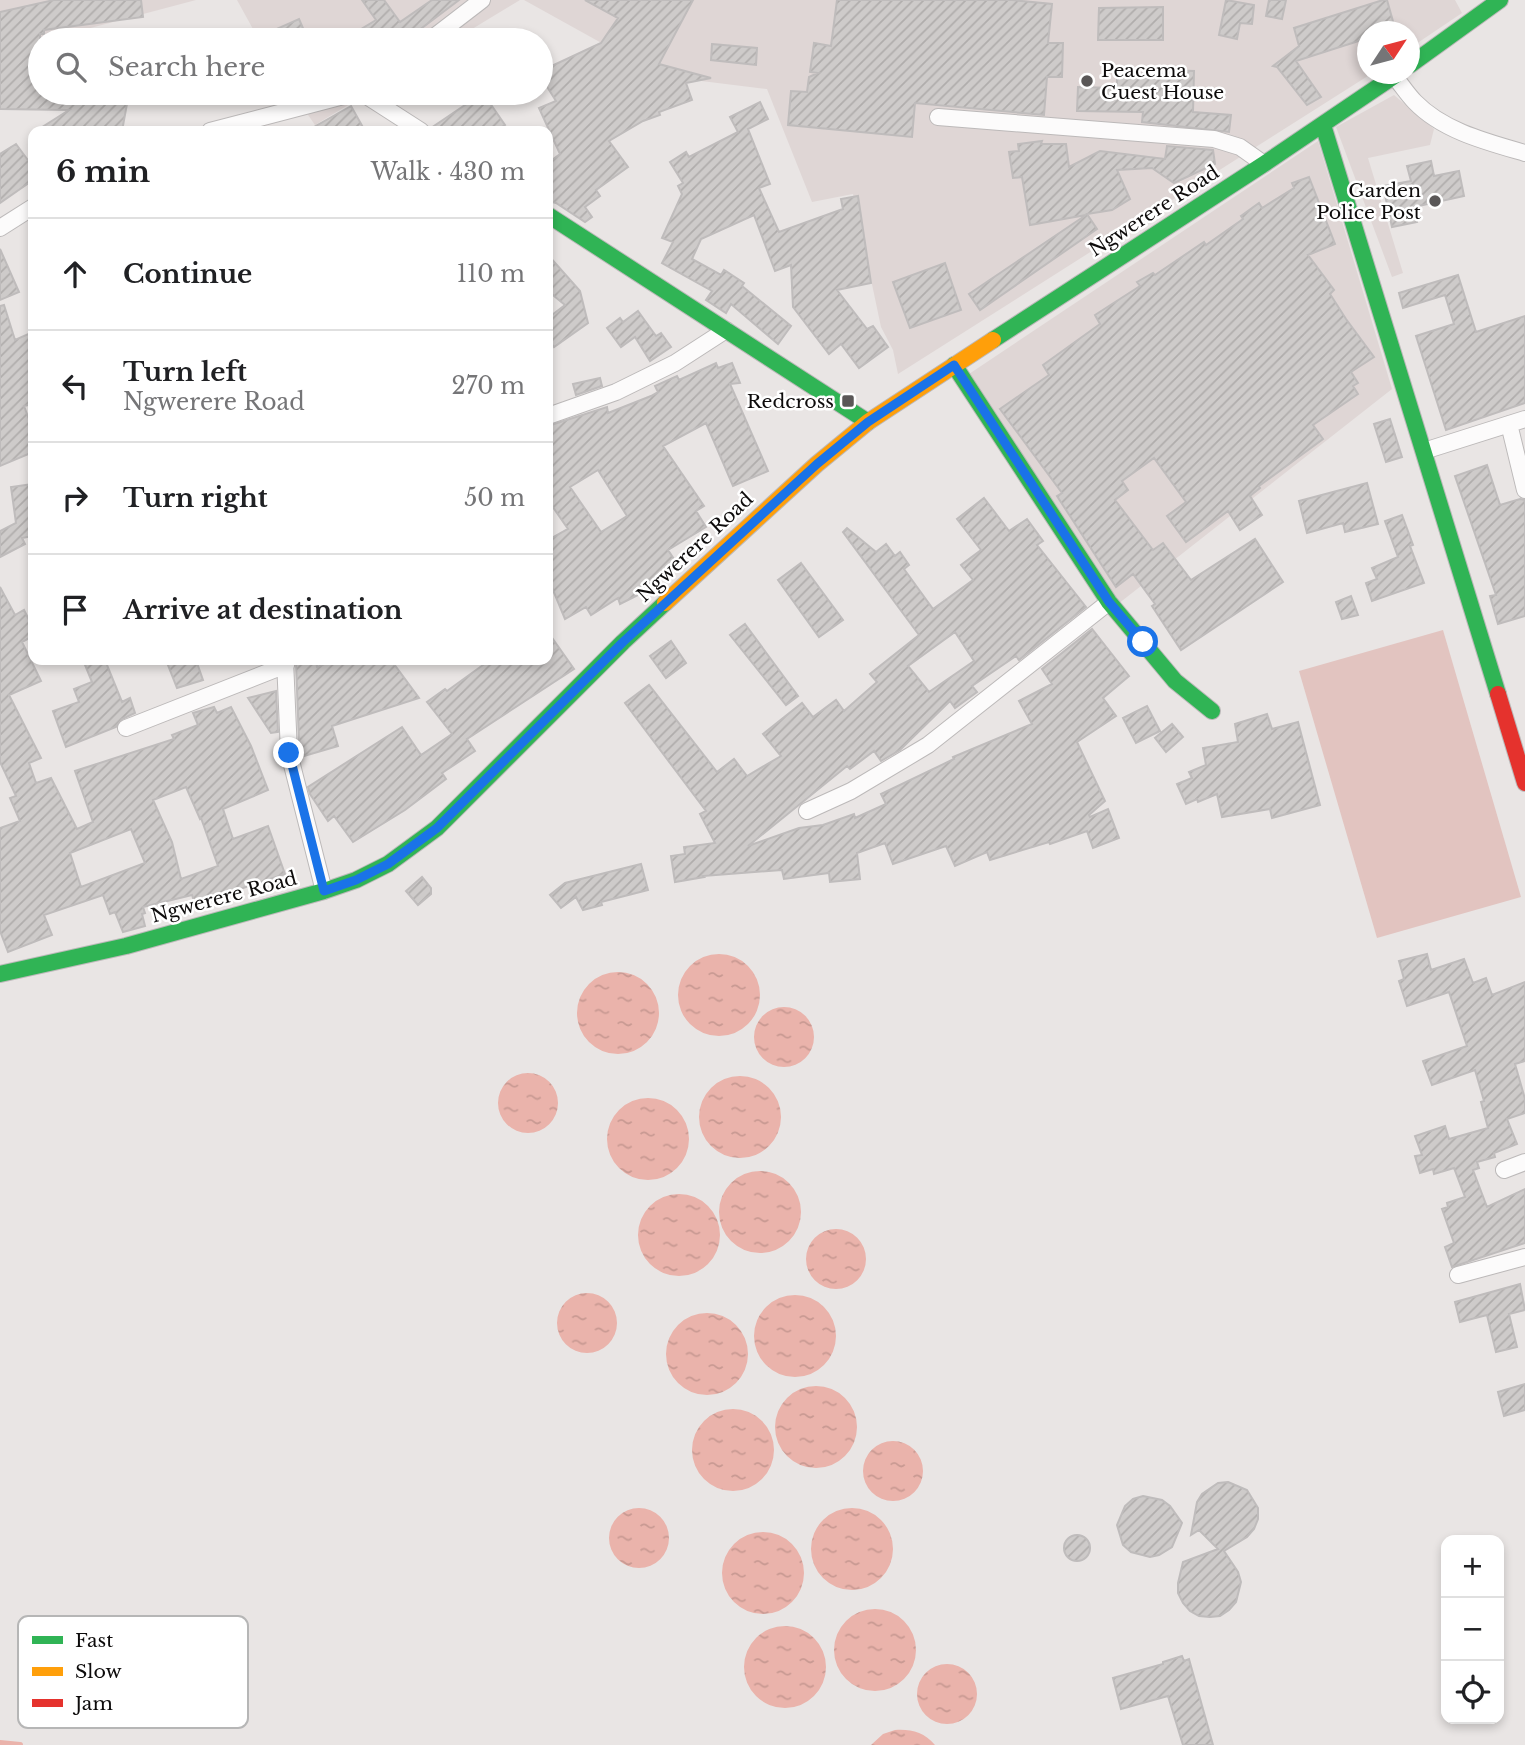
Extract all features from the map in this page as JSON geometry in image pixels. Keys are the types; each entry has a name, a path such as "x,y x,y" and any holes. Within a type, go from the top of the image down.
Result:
{"street":[{"path":"446,28 482,0"},
{"path":"1420,57 1500,0"},
{"name":"Ngwerere Road","path":"0,974 127,946 324,891 356,880 388,864 437,828 623,642 817,464 868,422 1382,84"},
{"path":"1401,84 1415,103 1436,120 1478,139 1525,153"},
{"path":"229,126 309,105"},
{"path":"381,105 413,126"},
{"path":"938,117 1214,139 1240,147 1264,164"},
{"path":"1323,125 1424,451 1518,734 1525,783"},
{"path":"0,228 28,210"},
{"path":"553,218 868,422"},
{"path":"553,414 616,392 675,363 726,330"},
{"path":"954,365 1109,602 1175,681 1212,711"},
{"path":"1424,451 1517,421 1525,490"},
{"path":"807,811 851,791 928,745 1109,602"},
{"path":"126,728 279,665"},
{"path":"286,665 289,753 324,891"},
{"path":"1504,1170 1525,1162"},
{"path":"1458,1275 1525,1257"}],"shaded area":[{"path":"0,0 196,0 90,28 28,28 28,45 0,52"},
{"path":"237,0 520,0 474,28 252,28"},
{"path":"524,0 1455,0 1462,13 1420,41 1420,21 1357,21 1357,83 898,374 893,350 881,327 853,194 812,202 767,89 661,76"},
{"path":"1394,95 1434,129 1430,145 1368,158 1403,273 1392,277 1336,127"},
{"path":"301,105 348,105 315,125"},
{"path":"1318,141 1392,389 1118,604 969,374"},
{"path":"1443,630 1521,897 1377,938 1299,671"}],"water":[{"path":"719,954 735,957 748,966 757,979 760,995 757,1011 748,1024 735,1033 719,1036 703,1033 690,1024 681,1011 678,995 681,979 690,966 703,957"},
{"path":"618,972 634,975 647,984 656,997 659,1013 656,1029 647,1042 634,1051 618,1054 602,1051 589,1042 580,1029 577,1013 580,997 589,984 602,975"},
{"path":"778,1007 790,1007 809,1020 814,1037 812,1049 801,1062 790,1067 778,1067 759,1054 754,1043 754,1031 767,1012"},
{"path":"522,1073 534,1073 553,1086 558,1103 556,1115 545,1128 534,1133 522,1133 503,1120 498,1109 498,1097 511,1078"},
{"path":"740,1076 756,1079 769,1088 778,1101 781,1117 778,1133 769,1146 756,1155 740,1158 724,1155 711,1146 702,1133 699,1117 702,1101 711,1088 724,1079"},
{"path":"648,1098 664,1101 677,1110 686,1123 689,1139 686,1155 677,1168 664,1177 648,1180 632,1177 619,1168 610,1155 607,1139 610,1123 619,1110 632,1101"},
{"path":"760,1171 776,1174 789,1183 798,1196 801,1212 798,1228 789,1241 776,1250 760,1253 744,1250 731,1241 722,1228 719,1212 722,1196 731,1183 744,1174"},
{"path":"679,1194 695,1197 708,1206 717,1219 720,1235 717,1251 708,1264 695,1273 679,1276 663,1273 650,1264 641,1251 638,1235 641,1219 650,1206 663,1197"},
{"path":"830,1229 842,1229 861,1242 866,1259 864,1271 853,1284 842,1289 830,1289 811,1276 806,1265 806,1253 819,1234"},
{"path":"581,1293 593,1293 612,1306 617,1323 615,1335 604,1348 593,1353 581,1353 562,1340 557,1329 557,1317 570,1298"},
{"path":"795,1295 811,1298 824,1307 833,1320 836,1336 833,1352 824,1365 811,1374 795,1377 779,1374 766,1365 757,1352 754,1336 757,1320 766,1307 779,1298"},
{"path":"707,1313 723,1316 736,1325 745,1338 748,1354 745,1370 736,1383 723,1392 707,1395 691,1392 678,1383 669,1370 666,1354 669,1338 678,1325 691,1316"},
{"path":"816,1386 832,1389 845,1398 854,1411 857,1427 854,1443 845,1456 832,1465 816,1468 800,1465 787,1456 778,1443 775,1427 778,1411 787,1398 800,1389"},
{"path":"733,1409 749,1412 762,1421 771,1434 774,1450 771,1466 762,1479 749,1488 733,1491 717,1488 704,1479 695,1466 692,1450 695,1434 704,1421 717,1412"},
{"path":"887,1441 899,1441 918,1454 923,1471 921,1483 910,1496 899,1501 887,1501 868,1488 863,1477 863,1465 876,1446"},
{"path":"633,1508 645,1508 664,1521 669,1538 667,1550 656,1563 645,1568 633,1568 614,1555 609,1544 609,1532 622,1513"},
{"path":"852,1508 868,1511 881,1520 890,1533 893,1549 890,1565 881,1578 868,1587 852,1590 836,1587 823,1578 814,1565 811,1549 814,1533 823,1520 836,1511"},
{"path":"763,1532 779,1535 792,1544 801,1557 804,1573 801,1589 792,1602 779,1611 763,1614 747,1611 734,1602 725,1589 722,1573 725,1557 734,1544 747,1535"},
{"path":"875,1609 891,1612 904,1621 913,1634 916,1650 913,1666 904,1679 891,1688 875,1691 859,1688 846,1679 837,1666 834,1650 837,1634 846,1621 859,1612"},
{"path":"785,1626 801,1629 814,1638 823,1651 826,1667 823,1683 814,1696 801,1705 785,1708 769,1705 756,1696 747,1683 744,1667 747,1651 756,1638 769,1629"},
{"path":"941,1664 953,1664 972,1677 977,1694 975,1706 964,1719 953,1724 941,1724 922,1711 917,1700 917,1688 930,1669"},
{"path":"895,1730 917,1732 935,1745 871,1745 883,1734"}],"building":[{"path":"54,0 141,0 143,17 59,28 28,28 28,105 127,105 123,126 44,126 69,110 0,109 0,12"},
{"path":"362,0 384,0 400,22 432,0 459,0 422,28 363,28 376,20"},
{"path":"585,0 693,0 659,64 711,78 686,83 692,100 659,112 660,115 643,121 609,141 628,167 596,190 600,196 585,207 592,217 585,222 553,202 553,159 560,154 553,139 553,126 547,126 539,108 553,105 556,101 553,96 553,65 601,43 618,18"},
{"path":"837,0 1012,0 1052,4 1048,43 1063,43 1062,77 1047,77 1044,115 915,103 912,137 788,125 791,91 807,92 809,77 818,73 810,72 814,43 831,46"},
{"path":"1226,0 1254,5 1252,24 1240,23 1237,39 1219,35"},
{"path":"1269,0 1286,0 1282,19 1266,16"},
{"path":"1383,0 1387,0 1393,21 1357,21 1357,42 1296,61 1321,97 1307,105 1277,67 1273,66 1299,46 1294,28"},
{"path":"1163,7 1163,40 1098,40 1099,8"},
{"path":"299,19 303,28 279,28"},
{"path":"712,44 757,48 756,65 711,60"},
{"path":"1164,70 1194,71 1193,112 1231,115 1229,132 1142,122 1143,112 1077,111 1078,87 1117,88 1117,73 1164,74"},
{"path":"760,102 768,119 748,129 770,184 759,188 779,232 843,209 841,199 858,196 871,283 837,290 867,329 873,326 888,347 859,368 841,344 829,354 793,307 791,265 775,271 754,215 701,239 692,259 721,275 724,270 744,283 742,286 791,326 778,344 731,304 726,313 706,300 712,291 662,263 673,242 662,238 682,194 678,186 683,183 670,162 686,152 689,157 738,132 730,117"},
{"path":"465,105 491,105 505,125 504,126 434,126"},
{"path":"351,106 362,126 316,126"},
{"path":"1042,141 1041,144 1066,144 1069,167 1100,151 1165,159 1167,146 1213,150 1215,164 1174,183 1152,168 1117,170 1130,199 1112,210 1087,214 1097,229 980,310 969,294 1086,215 1030,225 1022,177 1013,178 1009,152 1019,151 1018,144"},
{"path":"16,144 28,160 28,183 0,203 0,154"},
{"path":"1431,161 1434,176 1459,171 1464,196 1414,207 1417,222 1392,227 1383,186 1411,181 1407,166"},
{"path":"1309,177 1335,244 1308,255 1334,290 1330,294 1346,319 1374,357 1351,372 1358,383 1353,386 1358,394 1313,425 1323,439 1259,486 1250,496 1262,515 1240,530 1228,511 1186,542 1167,516 1186,502 1154,458 1122,481 1128,490 1115,500 1153,550 1163,543 1191,580 1255,539 1283,582 1181,650 1152,606 1155,604 1133,574 1116,587 1057,496 1062,493 1000,409 1049,375 1043,365 1100,324 1095,315 1140,286 1137,282 1153,273 1155,275 1204,242 1206,245 1243,219 1241,216 1259,203 1262,208 1294,188 1292,183"},
{"path":"0,249 19,292 0,300"},
{"path":"553,261 580,291 588,323 554,347 553,314 565,305 553,295"},
{"path":"945,263 961,310 910,328 893,282"},
{"path":"1458,275 1476,332 1525,316 1525,403 1446,430 1416,336 1454,324 1445,295 1403,308 1399,293"},
{"path":"4,305 15,340 28,334 28,405 24,406 28,417 28,454 0,466 0,306"},
{"path":"638,311 656,336 661,333 671,347 650,361 635,337 621,347 607,328 620,318 623,322"},
{"path":"716,363 718,368 732,363 740,383 730,384 768,471 733,486 706,423 663,446 704,506 696,511 706,527 668,550 678,565 638,592 640,594 620,604 618,598 591,615 586,607 565,619 553,590 553,537 568,529 553,507 553,424 607,407 608,413 651,396 658,392 655,386 677,376 679,380","holes":["598,470 627,516 601,532 570,487"]},
{"path":"600,378 602,386 576,395 573,384"},
{"path":"1390,419 1402,457 1386,462 1374,424"},
{"path":"1487,465 1500,505 1525,500 1525,616 1498,624 1490,596 1496,595 1455,476"},
{"path":"1367,483 1378,524 1345,532 1343,523 1307,533 1299,501"},
{"path":"28,485 28,537 22,538 25,544 0,557 0,531 16,523 11,487"},
{"path":"984,498 1009,531 1027,519 1043,541 1037,545 1086,607 1019,660 1016,656 972,686 977,692 955,708 950,701 900,750 881,761 874,751 850,769 847,766 748,846 799,828 823,825 854,814 855,818 886,804 881,794 954,759 953,757 1032,724 1019,701 1052,684 1042,669 1092,629 1129,676 1103,698 1116,716 1077,742 1105,801 1089,815 1090,817 1108,809 1119,838 1093,848 1087,831 990,860 987,852 955,866 946,846 893,864 885,843 857,853 860,879 830,882 829,873 784,879 782,870 703,876 675,882 671,856 685,854 684,847 715,843 700,814 706,811 625,703 649,685 717,772 734,759 747,776 781,756 763,734 802,703 813,717 836,700 844,711 877,682 870,674 919,635 843,532 847,528 876,552 886,544 895,556 900,552 909,565 904,569 933,609 973,580 961,565 981,550 957,519","holes":["955,632 974,661 929,692 908,666"]},
{"path":"1402,515 1424,583 1372,601 1366,583 1377,579 1372,568 1398,557 1385,521"},
{"path":"801,563 843,620 819,637 778,580"},
{"path":"0,587 15,615 24,610 28,618 28,639 22,642 28,654 28,665 33,665 41,681 9,695 41,758 29,763 36,783 51,778 77,829 93,822 75,771 174,739 172,735 198,725 193,713 214,707 217,713 231,707 251,746 268,790 223,809 233,839 268,826 285,874 195,904 192,895 143,907 145,926 123,932 115,912 110,914 103,895 44,915 52,935 8,952 0,931 0,828 20,821 10,798 16,796 0,762","holes":["186,787 218,866 181,879 172,842 153,800","131,829 145,863 81,887 70,853"]},
{"path":"1351,596 1358,615 1342,619 1336,602"},
{"path":"745,624 798,696 786,705 730,635"},
{"path":"553,639 574,669 467,739 475,751 442,773 446,779 405,810 353,842 334,816 328,821 308,787 402,727 421,755 452,734 427,702 445,689 447,691 483,665 553,665"},
{"path":"671,641 686,663 666,678 650,656"},
{"path":"85,665 107,665 122,702 130,698 135,713 122,719 116,727 66,747 53,711 79,702 74,689 92,682"},
{"path":"168,665 198,665 203,680 177,688"},
{"path":"296,665 395,665 419,698 332,726 338,746 304,756 299,741"},
{"path":"276,691 278,732 271,733 248,698"},
{"path":"1147,706 1160,731 1136,743 1123,718"},
{"path":"1267,714 1272,729 1298,722 1320,805 1272,818 1270,809 1222,817 1217,794 1186,804 1177,784 1192,778 1189,772 1206,765 1203,748 1238,742 1235,724"},
{"path":"1172,724 1183,737 1166,752 1155,738"},
{"path":"641,864 648,890 601,902 602,905 583,910 576,897 561,908 550,895 565,883"},
{"path":"422,877 431,888 431,894 418,905 406,891"},
{"path":"1427,954 1431,970 1464,959 1473,983 1486,978 1492,995 1525,982 1525,1061 1515,1064 1525,1099 1525,1113 1507,1119 1517,1144 1494,1153 1495,1157 1477,1162 1479,1168 1473,1170 1487,1207 1525,1189 1525,1243 1452,1267 1445,1247 1454,1243 1442,1209 1448,1207 1447,1203 1465,1197 1454,1168 1434,1174 1433,1169 1420,1173 1415,1156 1422,1155 1415,1136 1445,1126 1449,1139 1488,1128 1475,1070 1432,1085 1423,1061 1467,1046 1449,992 1407,1006 1399,981 1404,979 1399,961"},
{"path":"1520,1284 1525,1310 1509,1314 1517,1347 1496,1352 1487,1315 1460,1322 1455,1302"},
{"path":"1525,1384 1525,1410 1504,1416 1498,1392"},
{"path":"1228,1482 1247,1490 1258,1508 1258,1519 1247,1537 1224,1551 1238,1572 1241,1582 1236,1602 1220,1616 1199,1616 1183,1603 1178,1593 1178,1583 1183,1562 1218,1549 1199,1530 1191,1535 1197,1502 1202,1494 1218,1483"},
{"path":"1143,1496 1162,1500 1182,1523 1172,1547 1150,1557 1131,1552 1123,1545 1117,1525 1125,1506 1133,1499"},
{"path":"1077,1535 1087,1538 1090,1548 1087,1558 1077,1561 1067,1558 1064,1548 1067,1538"},
{"path":"1182,1656 1184,1661 1189,1659 1213,1745 1183,1745 1168,1696 1121,1709 1113,1678"}],"waterway":[{"path":"0,1743 20,1745"}],"traffic: fast":[{"path":"1420,58 1500,0"},
{"path":"993,340 1382,84"},
{"path":"1323,125 1498,694"},
{"path":"553,218 868,422"},
{"path":"954,365 1109,602 1175,681 1212,711"},
{"path":"0,974 126,946 324,891 356,880 388,864 437,828 665,603"}],"traffic: slow":[{"path":"665,603 817,464 868,422 993,340"}],"traffic: jam":[{"path":"1498,694 1525,783"}],"place":[{"name":"Peacema Guest House","path":"1087,81"},
{"name":"Garden Police Post","path":"1435,201"},
{"name":"Redcross","path":"848,401"}],"route":[{"path":"289,753 324,891 356,880 388,864 437,828 623,642 817,464 868,422 954,365 1109,602 1143,642"}]}
